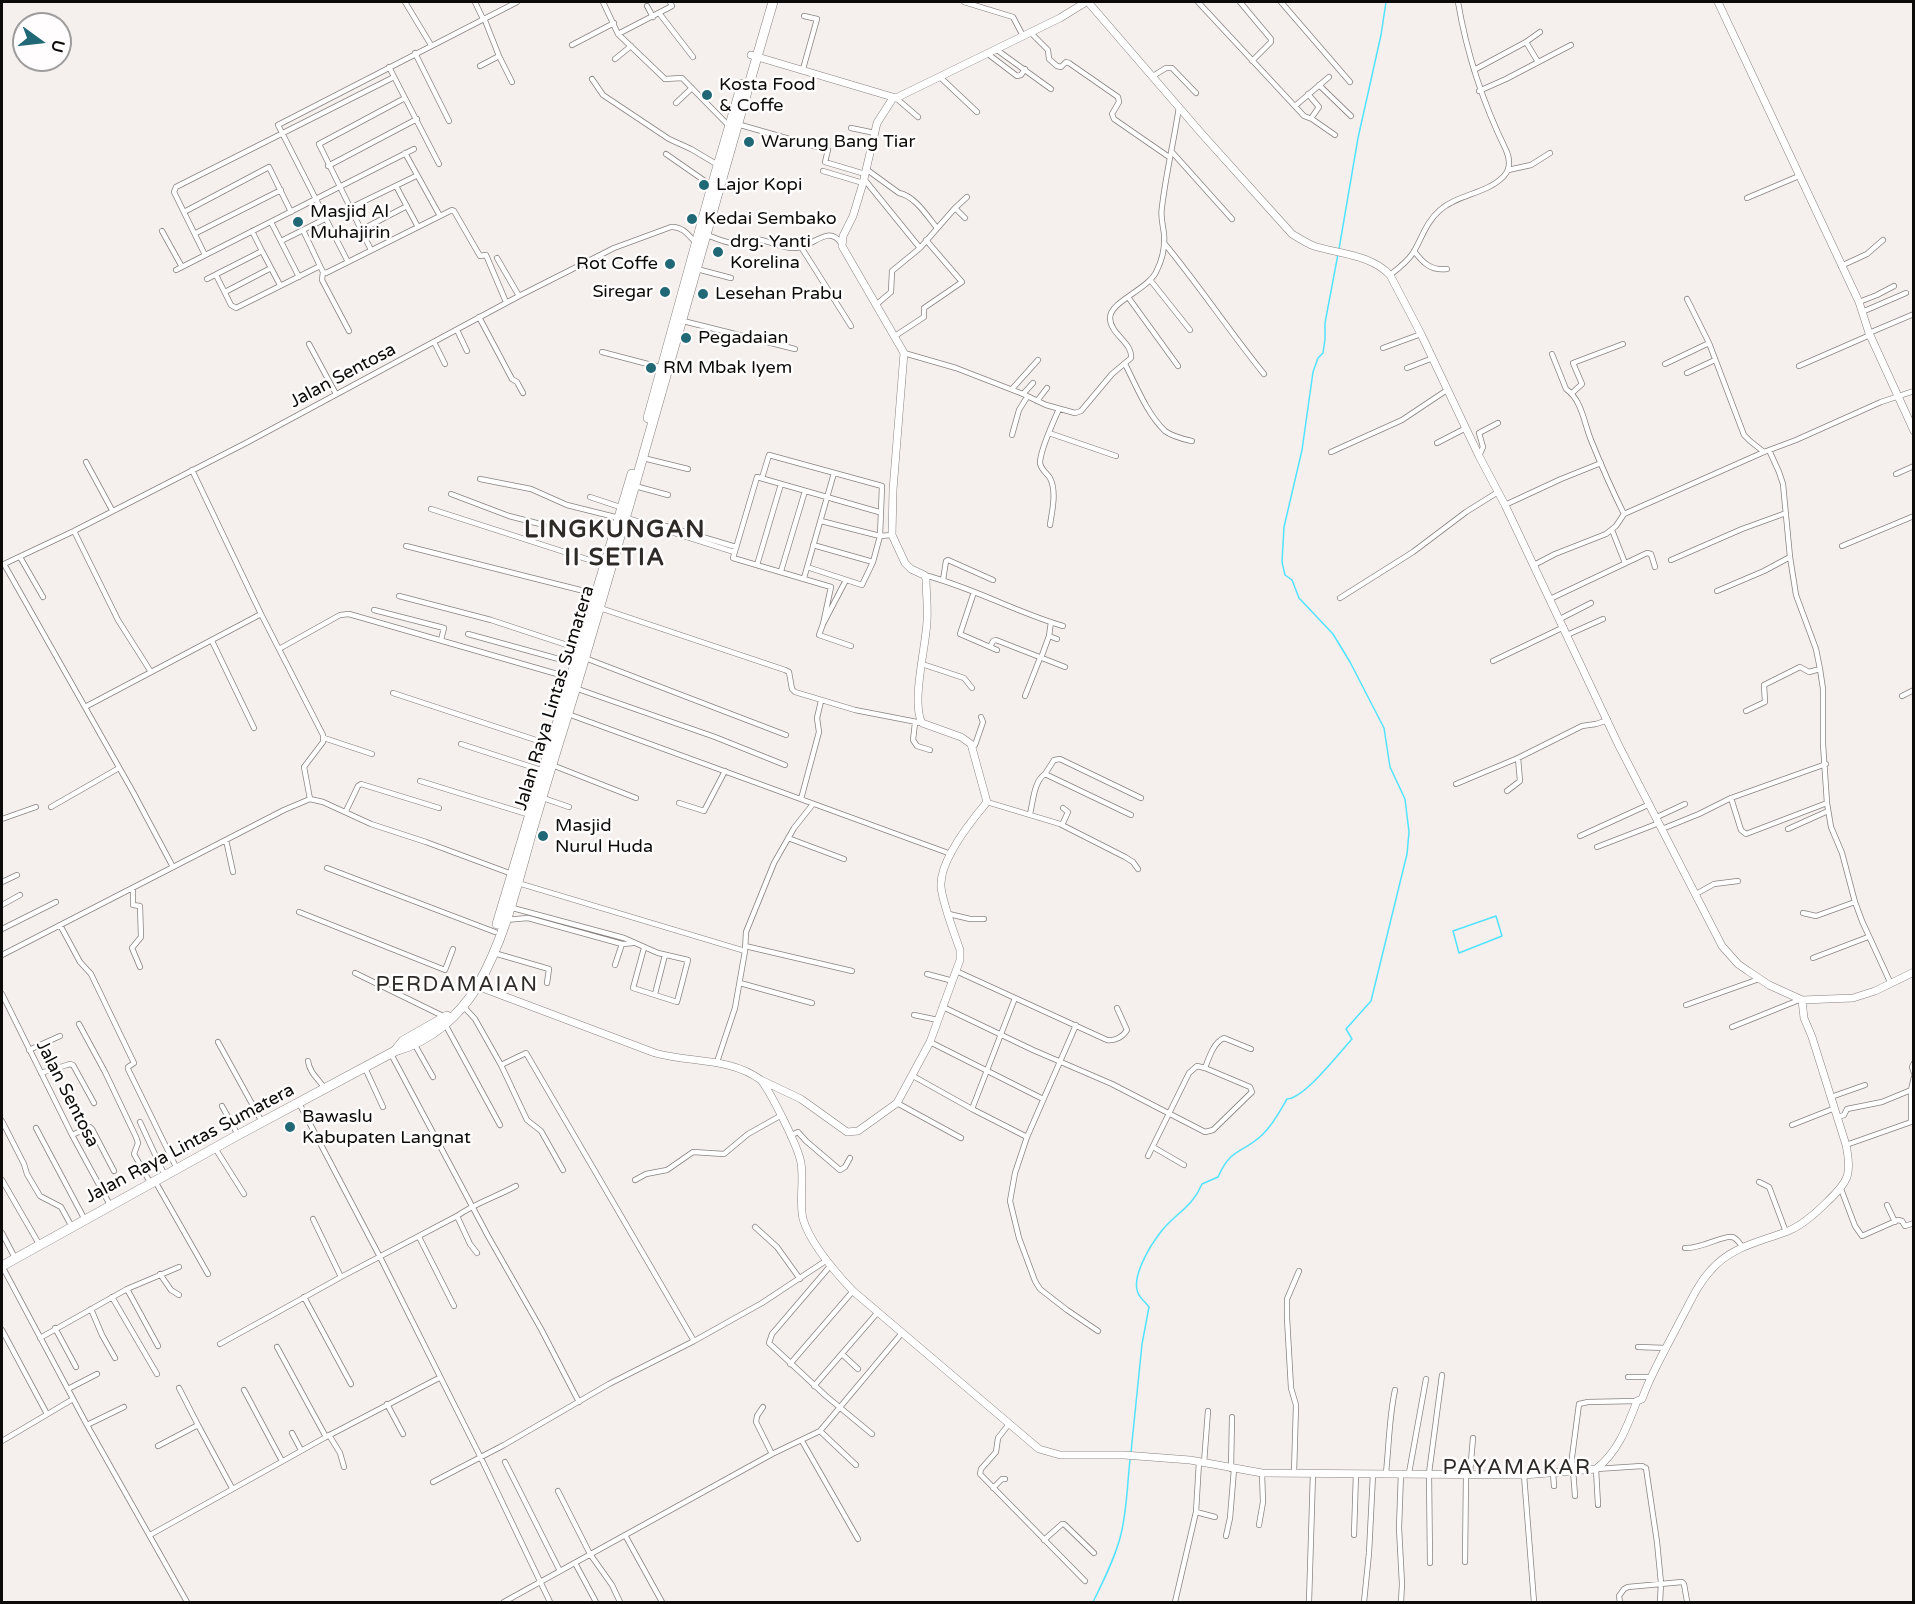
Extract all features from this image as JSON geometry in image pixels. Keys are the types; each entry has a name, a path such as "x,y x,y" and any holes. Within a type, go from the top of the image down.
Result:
{"highway":[{"name":"Jalan Raya Lintas Sumatera","path":"754,56 766,2"},
{"name":"Jalan Raya Lintas Sumatera","path":"393,1052 403,1041 446,1021 473,986 517,878 530,815 565,713 571,678 581,659 579,649 605,565 635,486 683,321 697,269 699,246 706,235 733,125 773,2"},
{"name":"Jalan Raya Lintas Sumatera","path":"2,1266 262,1122 393,1052 415,1045 463,1006 477,986 494,953 543,798 551,745 575,688 581,659 599,608 623,518 622,508 699,246 718,165 733,125"}],"street":[{"path":"405,2 431,45"},
{"path":"475,2 512,82"},
{"path":"348,262 278,125 517,2"},
{"path":"603,2 618,34 665,79 680,77 733,125 828,150 825,162 865,176 912,199 937,228"},
{"path":"618,34 672,6 670,2"},
{"path":"964,2 1013,17 1023,36"},
{"path":"842,246 843,236 853,216 865,176 880,116 895,98 941,78 1087,2 1293,234 1311,244 1371,261 1390,274 1479,456 1506,505 1619,746 1722,946 1738,964 1760,979 1801,1000"},
{"path":"1198,2 1304,116 1335,135"},
{"path":"1240,2 1271,39 1252,62"},
{"path":"1281,2 1350,82"},
{"path":"1390,274 1406,262 1427,226 1439,211 1452,202 1492,184 1502,178 1508,170 1508,154 1479,91 1458,2"},
{"path":"1718,2 1859,302 1870,334 1914,431"},
{"path":"647,6 653,17"},
{"path":"659,13 693,57"},
{"path":"802,69 818,19 804,16"},
{"path":"572,45 614,23"},
{"path":"1474,70 1540,32"},
{"path":"1031,33 1048,50 1050,59 1056,66 1061,67 1066,62 1069,63 1116,96 1119,102 1112,114 1114,119 1171,154 1232,219"},
{"path":"1526,42 1538,62"},
{"path":"1479,91 1506,80 1571,45"},
{"path":"615,59 631,46"},
{"path":"997,50 1052,89"},
{"path":"415,53 449,121"},
{"path":"988,54 1017,76 1021,75 1025,69"},
{"path":"480,66 500,56"},
{"path":"754,56 895,98 918,117"},
{"path":"389,67 439,164"},
{"path":"1153,76 1167,68 1172,68 1196,93"},
{"path":"205,255 174,192 176,187 394,77"},
{"path":"1295,106 1329,77"},
{"path":"941,78 977,112"},
{"path":"592,79 603,95 671,140 691,148 718,165"},
{"path":"1319,85 1351,117"},
{"path":"676,103 692,88"},
{"path":"1308,94 1319,107 1312,119"},
{"path":"371,250 319,145 320,142 405,98"},
{"path":"904,353 956,368 1059,409 1079,412 1112,374 1131,358 1131,352 1110,320 1113,310 1150,281 1159,267 1164,243 1161,208 1179,107"},
{"path":"328,166 417,119"},
{"path":"850,128 875,133"},
{"path":"176,270 414,149"},
{"path":"405,153 440,216"},
{"path":"1508,170 1531,165 1550,153"},
{"path":"666,154 712,186"},
{"path":"184,212 269,167 291,212"},
{"path":"824,171 865,176 920,248"},
{"path":"350,208 416,176"},
{"path":"1747,198 1799,176"},
{"path":"396,186 418,227"},
{"path":"196,233 281,190"},
{"path":"877,304 891,292 892,271 920,248 967,197"},
{"path":"361,230 407,206"},
{"path":"955,208 965,218"},
{"path":"323,272 326,273 452,210 480,256 486,255 506,302"},
{"path":"281,242 325,219"},
{"path":"271,222 299,277"},
{"name":"Jalan Sentosa","path":"3,564 74,531 192,470 506,302 614,248 664,228 676,227 681,228 699,246"},
{"path":"303,230 323,272 322,280 349,331"},
{"path":"162,231 182,267"},
{"path":"252,231 280,285"},
{"path":"706,235 733,243 756,238 790,248 801,247 829,234 837,238 904,353 893,490 892,535 905,563 911,569 924,575 943,580 1063,626"},
{"path":"896,336 924,316 924,308 962,282 926,240"},
{"path":"1841,266 1867,254 1883,240"},
{"path":"1164,243 1212,305 1233,337 1264,374"},
{"path":"801,247 851,326"},
{"path":"207,279 262,251"},
{"path":"1414,251 1431,268 1447,269"},
{"path":"497,258 519,296"},
{"path":"216,275 231,305 236,308 320,266"},
{"path":"225,292 271,268"},
{"path":"697,269 731,278"},
{"path":"1150,281 1190,330"},
{"path":"1859,302 1894,286"},
{"path":"1863,312 1906,292"},
{"path":"1128,297 1178,366"},
{"path":"1687,299 1709,342 1744,435 1766,451 1779,472 1783,484 1796,595 1816,649 1823,689 1823,744 1828,811 1855,902 1868,937 1891,984"},
{"path":"1799,366 1914,314"},
{"path":"479,317 512,380 517,382 523,393"},
{"path":"683,321 795,349"},
{"path":"457,330 467,351"},
{"path":"1383,348 1421,334"},
{"path":"434,342 445,364"},
{"path":"1665,364 1709,342"},
{"path":"309,344 336,394"},
{"path":"1572,393 1582,384 1573,363 1623,344"},
{"path":"602,352 663,368"},
{"path":"1552,354 1566,389 1572,393 1581,410 1589,437 1624,514"},
{"path":"1407,368 1433,358"},
{"path":"1012,390 1038,360"},
{"path":"1687,373 1715,360"},
{"path":"1125,364 1146,404 1163,429 1192,441"},
{"path":"1012,435 1025,395 1034,383"},
{"path":"1037,401 1047,388"},
{"path":"1331,452 1402,420 1447,390"},
{"path":"1534,565 1612,530 1624,514 1881,402 1914,391"},
{"path":"1050,525 1054,499 1052,484 1040,462 1059,409"},
{"path":"1479,456 1482,447 1479,433 1498,423"},
{"path":"1437,443 1467,428"},
{"path":"1049,433 1116,456"},
{"path":"762,478 769,456 882,486 879,512 880,536 873,562 862,585 807,567"},
{"path":"643,458 688,470"},
{"path":"86,462 112,510"},
{"path":"1506,505 1601,463"},
{"path":"1896,474 1914,466"},
{"path":"192,470 324,738 372,754"},
{"path":"804,578 834,473"},
{"path":"851,646 819,635 831,586 733,558 757,477 879,512"},
{"path":"480,479 531,489 567,505 654,526 662,525 735,549"},
{"path":"757,565 781,484"},
{"path":"635,486 668,495"},
{"path":"781,571 806,491"},
{"path":"1340,598 1413,552 1466,512 1498,492"},
{"path":"451,494 509,516 544,525"},
{"path":"590,497 622,508"},
{"path":"431,509 605,565"},
{"path":"1671,560 1785,513"},
{"path":"1842,546 1914,516"},
{"path":"820,521 880,536 892,535"},
{"path":"1612,530 1625,562"},
{"path":"74,531 118,620 151,672"},
{"path":"813,545 873,562"},
{"path":"406,546 596,594"},
{"path":"1550,599 1625,562 1649,553 1655,567"},
{"path":"20,557 43,597"},
{"path":"1717,591 1790,557"},
{"path":"943,580 948,560 993,580"},
{"path":"3,564 173,867"},
{"path":"924,575 927,619 917,703 918,723 913,740 917,746 930,750"},
{"path":"822,624 846,580"},
{"path":"974,592 960,634 997,650"},
{"path":"399,596 491,620 579,649"},
{"path":"1560,619 1591,603"},
{"path":"599,608 785,670 790,676 792,689 821,701 918,723 961,737 972,746 987,802"},
{"path":"374,610 444,628 441,640"},
{"path":"85,707 261,614"},
{"path":"279,649 340,615 349,614 359,615 386,626 571,678"},
{"path":"1567,636 1604,619"},
{"path":"1025,696 1049,636 1051,622"},
{"path":"1493,661 1564,627"},
{"path":"468,634 566,661 581,659 786,735"},
{"path":"1049,636 1057,639"},
{"path":"990,647 996,640 1065,667"},
{"path":"212,641 254,728"},
{"path":"922,664 964,678 972,688"},
{"path":"1746,711 1765,702 1764,685 1800,668 1809,672 1820,669"},
{"path":"575,688 715,737 785,765"},
{"path":"1902,696 1914,690"},
{"path":"393,693 551,745"},
{"path":"801,799 819,732 817,718 821,701"},
{"path":"565,713 951,854"},
{"path":"972,746 975,745 982,726 981,717"},
{"path":"1456,784 1518,758 1582,726 1608,720"},
{"path":"310,799 304,767 324,738"},
{"path":"461,744 548,768 636,798"},
{"path":"1507,791 1520,781 1518,758"},
{"path":"1030,814 1040,777 1045,774 1054,760 1060,759 1141,798"},
{"path":"1597,847 1659,823 1699,814 1731,798 1826,764"},
{"path":"51,807 119,768"},
{"path":"679,803 704,811 725,771"},
{"path":"1045,774 1131,815"},
{"path":"420,781 530,815"},
{"path":"346,811 357,786 361,784 439,808"},
{"path":"543,798 569,807"},
{"path":"1731,798 1741,830 1746,834 1827,803"},
{"path":"2,955 296,803 310,799 331,804 371,824 426,842 517,878 745,948 852,971"},
{"path":"987,802 1062,825 1125,857 1138,869"},
{"path":"477,986 655,1053 717,1062 754,1075 801,1099 848,1132 858,1131 897,1102 930,1042 953,981 960,954 941,887 943,871 964,830 987,802"},
{"path":"717,1062 735,1008 746,932 774,863 788,838 813,804"},
{"path":"1580,836 1650,804"},
{"path":"1659,823 1685,804"},
{"path":"2,819 36,807"},
{"path":"1062,825 1068,812 1063,808"},
{"path":"1788,829 1828,811"},
{"path":"788,838 844,859"},
{"path":"226,840 233,872"},
{"path":"327,868 495,932"},
{"path":"2,882 16,875"},
{"path":"1696,894 1714,884 1738,881"},
{"path":"133,888 133,905 140,906 141,937 132,948 140,967"},
{"path":"2,905 20,895"},
{"path":"2,929 56,902"},
{"path":"1803,913 1816,916 1855,902"},
{"path":"509,907 624,938 633,944 688,960 677,1002 633,988 645,948"},
{"path":"299,912 445,970 453,949"},
{"path":"949,914 984,920"},
{"path":"505,920 528,918 622,944 633,944"},
{"path":"60,926 80,962 91,974 134,1063 128,1069 177,1169"},
{"path":"1813,958 1868,937"},
{"path":"615,965 622,944"},
{"path":"494,953 549,969 547,983"},
{"path":"655,994 665,955"},
{"path":"956,971 1107,1040 1119,1038 1125,1034 1127,1027 1117,1008"},
{"path":"1732,1027 1801,1000 1852,998 1875,992 1914,972"},
{"path":"355,973 446,1021 500,1125"},
{"path":"927,974 953,981"},
{"path":"1686,1005 1760,979"},
{"path":"740,983 812,1003"},
{"name":"Jalan Sentosa","path":"2,994 4,1003 111,1206"},
{"path":"972,1109 1015,998"},
{"path":"1575,1496 1572,1457 1579,1404 1642,1399 1650,1377 1700,1283 1723,1258 1742,1246 1786,1232 1813,1216 1841,1189 1847,1180 1850,1169 1846,1145 1804,1018 1801,1000"},
{"path":"463,1006 476,1019 527,1120 541,1131 563,1170"},
{"path":"943,1007 1059,1062 1112,1084 1170,1114 1202,1131 1210,1132 1252,1092 1250,1087 1197,1066 1189,1073 1170,1114 1148,1156"},
{"path":"914,1015 938,1020"},
{"path":"79,1024 136,1137 138,1143 134,1154 208,1274"},
{"path":"1076,1025 1027,1137 1015,1173 1011,1201 1014,1221 1026,1258 1040,1289 1098,1331"},
{"path":"29,1050 60,1036"},
{"path":"1205,1068 1213,1049 1221,1038 1251,1049"},
{"path":"218,1042 262,1122"},
{"path":"930,1042 1043,1099"},
{"path":"415,1045 433,1077"},
{"path":"393,1052 472,1206 579,1402"},
{"path":"501,1065 526,1053 694,1341"},
{"path":"308,1061 312,1073 320,1079 325,1089"},
{"path":"1846,1145 1912,1121 1911,1090 1914,1063"},
{"path":"40,1073 73,1065 94,1103"},
{"path":"364,1068 383,1107"},
{"path":"913,1076 1027,1137"},
{"path":"761,1080 801,1162 803,1219 809,1234 829,1262 853,1291 1039,1449 1049,1453 1124,1455 1202,1462 1262,1473 1524,1474 1642,1466 1648,1472 1661,1583 1660,1602"},
{"path":"1831,1097 1865,1085"},
{"path":"1838,1117 1844,1115 1847,1109 1882,1102 1911,1090"},
{"path":"897,1102 961,1138"},
{"path":"299,1103 380,1257 550,1602"},
{"path":"222,1106 238,1135"},
{"path":"1792,1125 1834,1108"},
{"path":"635,1180 646,1174 663,1172 693,1152 724,1154 748,1134 780,1116"},
{"path":"2,1121 40,1196 61,1207 72,1227"},
{"path":"140,1122 165,1176"},
{"path":"72,1135 90,1127 114,1171"},
{"path":"36,1128 85,1220"},
{"path":"790,1136 799,1133 840,1170 845,1167 850,1158"},
{"path":"1153,1147 1184,1165"},
{"path":"215,1148 244,1194"},
{"path":"2,1180 39,1244"},
{"path":"1758,1182 1769,1187 1786,1232"},
{"path":"219,1344 341,1276 419,1237 472,1206 497,1197 516,1186"},
{"path":"1841,1189 1855,1226 1862,1236 1895,1222 1902,1221 1905,1226 1914,1222"},
{"path":"1887,1205 1895,1222"},
{"path":"457,1216 470,1244 477,1253"},
{"path":"313,1219 341,1276"},
{"path":"755,1227 777,1246 800,1279"},
{"path":"2,1233 15,1258"},
{"path":"1685,1248 1699,1247 1729,1236 1737,1239 1742,1246"},
{"path":"419,1237 454,1306"},
{"path":"432,1482 694,1341 829,1262"},
{"path":"829,1262 769,1339 771,1346 790,1364 872,1434"},
{"path":"2,1266 87,1425 187,1602"},
{"path":"40,1338 127,1288 179,1267"},
{"path":"1294,1473 1296,1405 1291,1388 1287,1299 1299,1271"},
{"path":"160,1274 171,1290 179,1295"},
{"path":"127,1288 158,1346"},
{"path":"790,1364 853,1291"},
{"path":"112,1297 157,1374"},
{"path":"304,1297 351,1384"},
{"path":"90,1309 115,1358"},
{"path":"814,1386 878,1312"},
{"path":"55,1329 76,1367"},
{"path":"2,1330 47,1414"},
{"path":"504,1602 772,1454 820,1431 902,1333"},
{"path":"277,1347 340,1453 344,1467"},
{"path":"1638,1347 1666,1348"},
{"path":"842,1354 858,1369"},
{"path":"68,1389 97,1374"},
{"path":"1430,1563 1429,1473 1442,1375"},
{"path":"1628,1377 1650,1377"},
{"path":"150,1535 232,1488 439,1378"},
{"path":"1401,1602 1399,1528 1405,1473 1426,1379"},
{"path":"179,1388 232,1488"},
{"path":"1386,1473 1390,1447 1388,1437 1395,1389"},
{"path":"243,1390 282,1461"},
{"path":"2,1441 74,1399"},
{"path":"1596,1469 1617,1445 1626,1429 1636,1401"},
{"path":"387,1404 403,1434"},
{"path":"87,1425 124,1407"},
{"path":"763,1407 756,1422 772,1454"},
{"path":"1175,1602 1196,1512 1208,1411"},
{"path":"1226,1536 1230,1518 1233,1469 1232,1417"},
{"path":"1009,1424 998,1438 996,1452 980,1471 993,1488 1085,1581"},
{"path":"158,1446 198,1425"},
{"path":"820,1431 856,1465"},
{"path":"292,1433 302,1450"},
{"path":"1466,1562 1468,1473 1473,1438"},
{"path":"802,1441 858,1539"},
{"path":"505,1462 560,1571"},
{"path":"1596,1469 1598,1505"},
{"path":"1259,1525 1263,1502 1262,1473"},
{"path":"1309,1602 1312,1473"},
{"path":"1354,1535 1356,1473"},
{"path":"1364,1602 1369,1553 1372,1473"},
{"path":"1553,1473 1554,1485"},
{"path":"1524,1474 1534,1602"},
{"path":"993,1488 1005,1479"},
{"path":"558,1491 590,1554 612,1585 620,1602"},
{"path":"1196,1512 1215,1517"},
{"path":"1044,1540 1064,1524 1094,1553"},
{"path":"625,1536 662,1602"},
{"path":"575,1563 596,1602"},
{"path":"1620,1602 1619,1596 1628,1587 1683,1582 1687,1601"}],"waterway":[{"path":"1339,249 1358,138 1386,2"},
{"path":"1131,1452 1142,1344 1149,1307 1139,1295 1137,1286 1139,1270 1151,1246 1165,1226 1188,1205 1202,1184 1218,1177 1232,1156 1262,1135 1287,1099 1294,1097 1312,1083 1352,1039 1346,1029 1371,1001 1407,854 1409,832 1405,799 1390,767 1384,728 1333,634 1299,598 1292,580 1285,575 1282,562 1284,527 1302,450 1313,372 1318,358 1323,353 1325,323 1338,254"},
{"path":"1496,916 1502,936 1459,953 1453,931 1496,916"},
{"path":"1093,1602 1120,1538 1130,1460"}],"place":[{"name":"Kosta Food & Coffe","path":"707,95"},
{"name":"Warung Bang Tiar","path":"749,142"},
{"name":"Lajor Kopi","path":"704,185"},
{"name":"Kedai Sembako","path":"692,219"},
{"name":"Masjid Al Muhajirin","path":"298,222"},
{"name":"drg. Yanti Korelina","path":"718,252"},
{"name":"Rot Coffe","path":"670,264"},
{"name":"Siregar","path":"665,292"},
{"name":"Lesehan Prabu","path":"703,294"},
{"name":"Pegadaian","path":"686,338"},
{"name":"RM Mbak Iyem","path":"651,368"},
{"name":"Masjid Nurul Huda","path":"543,836"},
{"name":"Bawaslu Kabupaten Langnat","path":"290,1127"}],"district":[{"name":"LINGKUNGAN II SETIA","path":"615,545"},
{"name":"PERDAMAIAN","path":"457,985"},
{"name":"PAYAMAKAR","path":"1517,1468"}]}
